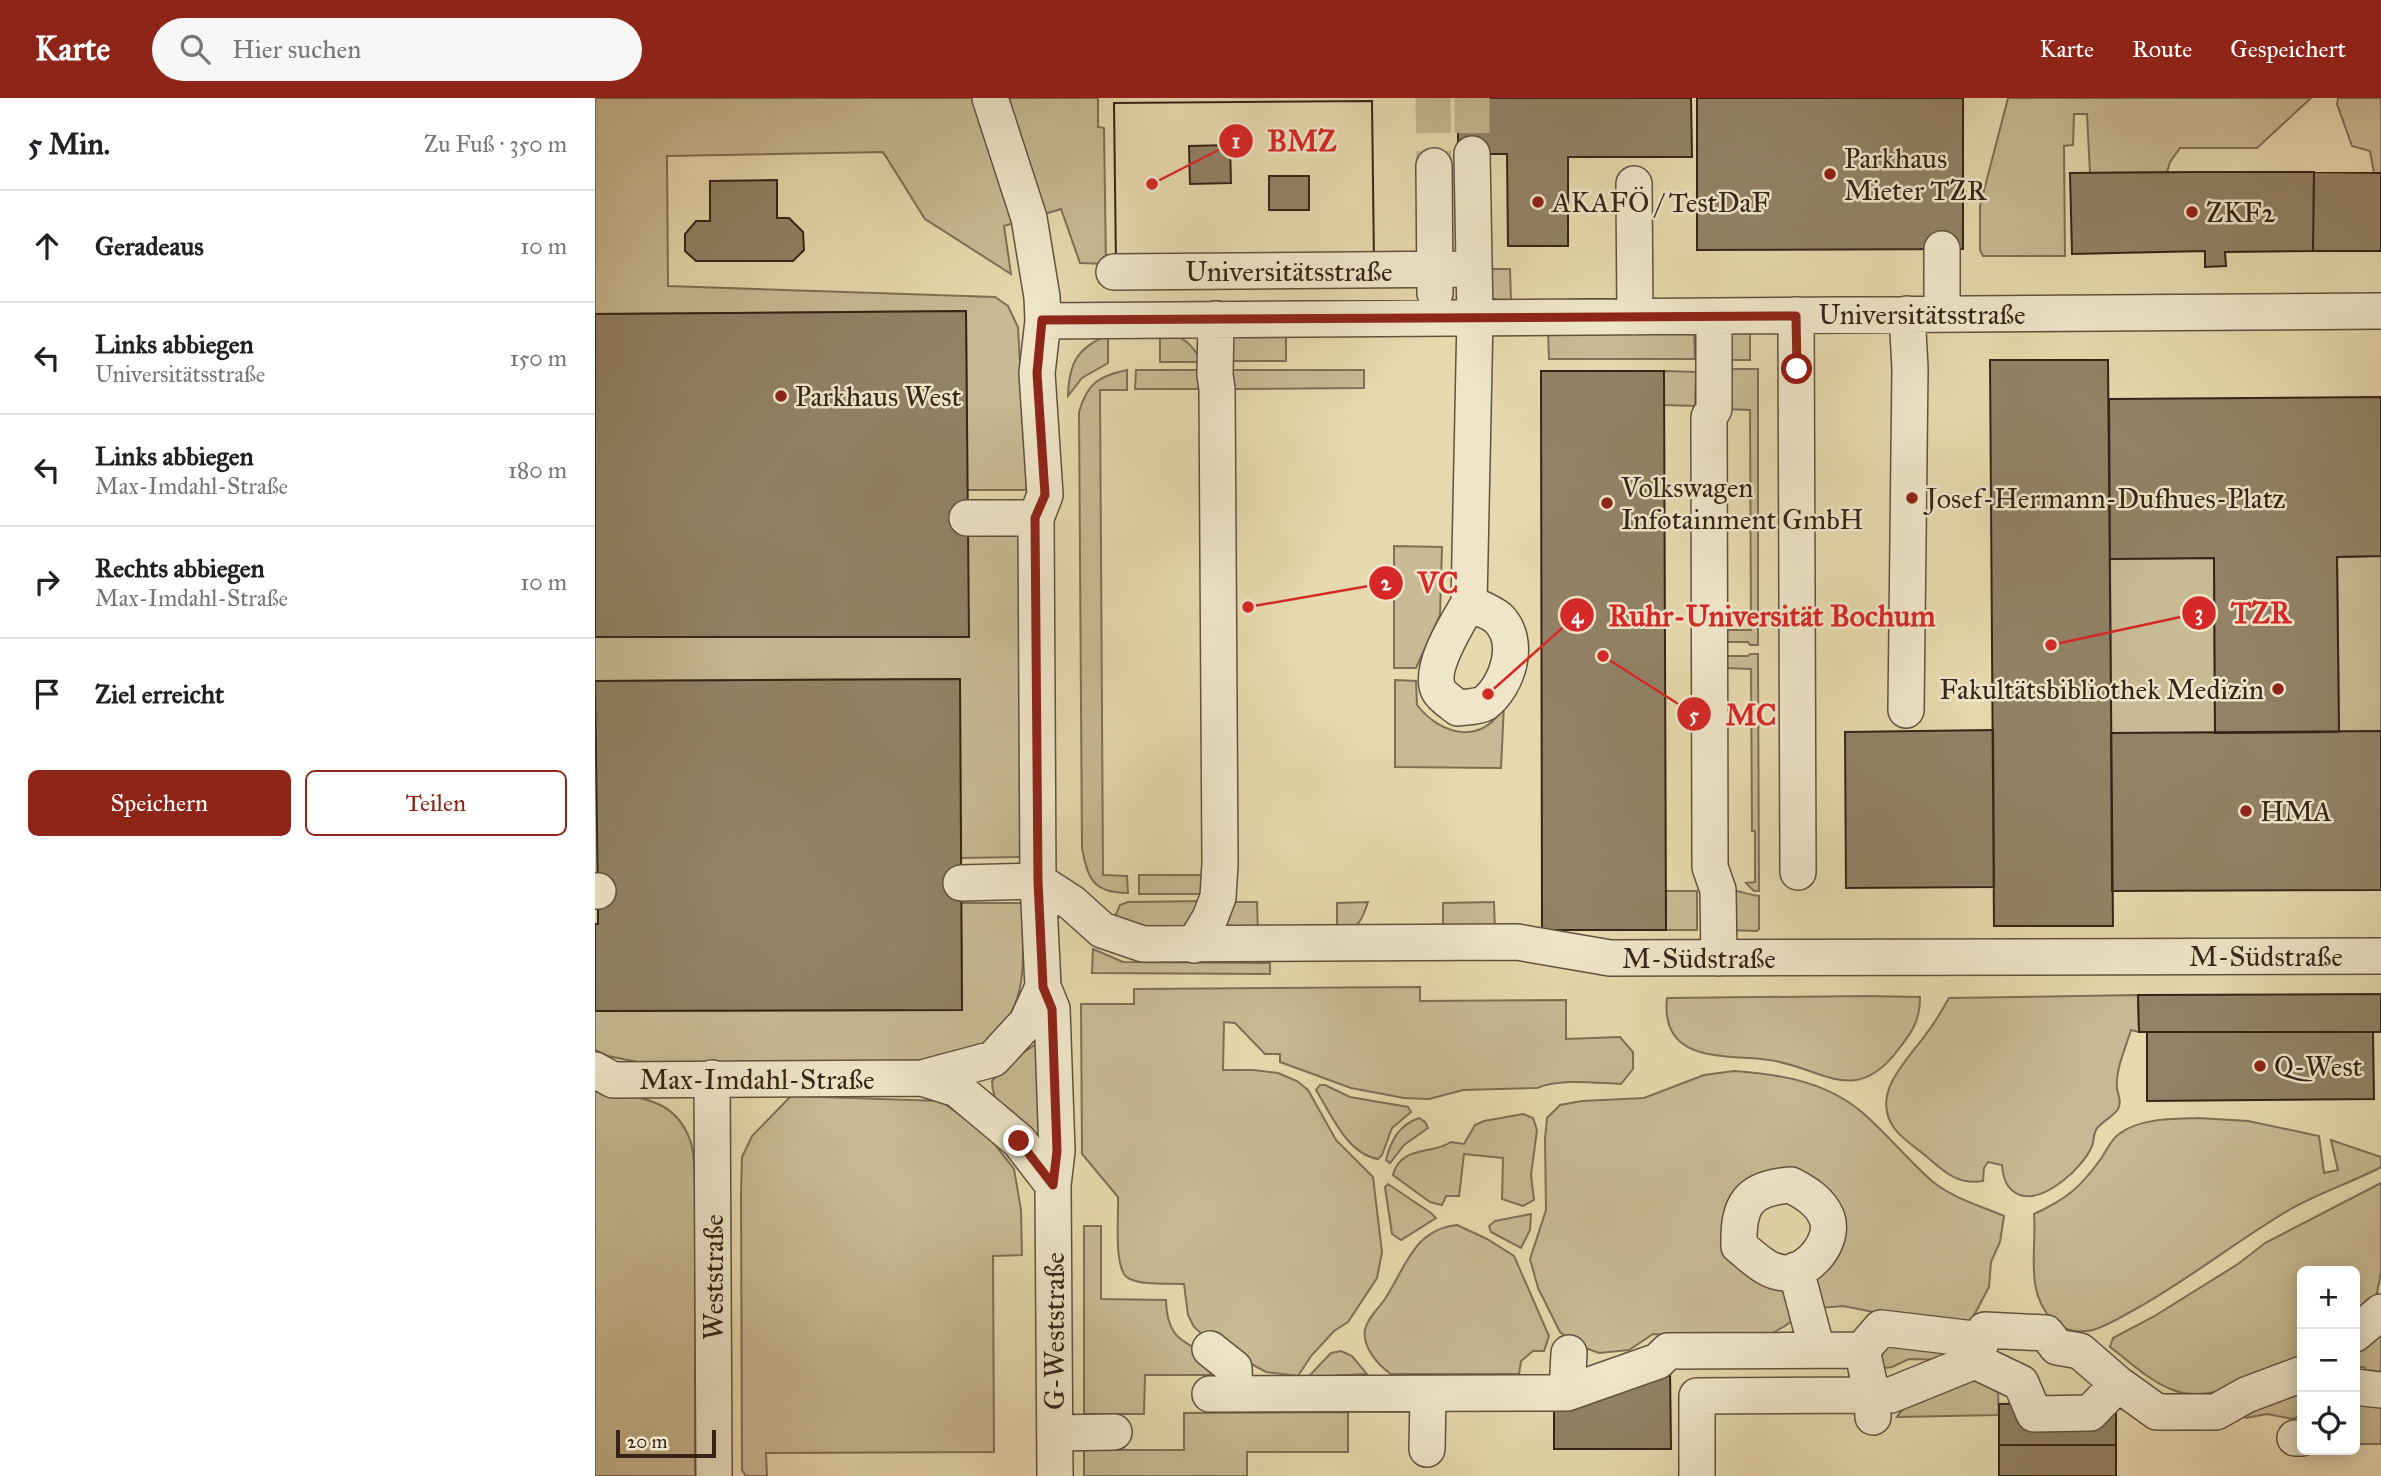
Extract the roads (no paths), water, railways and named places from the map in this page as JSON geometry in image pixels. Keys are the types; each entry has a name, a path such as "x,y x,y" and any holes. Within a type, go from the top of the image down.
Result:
{"street":[{"name":"Max-Imdahl-Straße","path":"990,98 1030,218 1042,296 1037,373 1045,495 1035,518 1038,881 1043,987 1052,1009 1057,1151 1053,1185"},
{"path":"1469,603 1475,317 1472,154"},
{"path":"1434,166 1450,269 1436,317"},
{"path":"1634,184 1635,317"},
{"path":"1942,249 1942,314"},
{"name":"Universitätsstraße","path":"1111,281 1450,269"},
{"name":"Universitätsstraße","path":"1042,320 2381,311"},
{"path":"1906,710 1910,382 1907,314"},
{"path":"1714,316 1714,409 1709,417 1710,867 1718,890 1719,958"},
{"path":"1796,316 1798,872"},
{"path":"1194,945 1210,918 1218,897 1220,863 1216,319"},
{"path":"967,518 1035,518"},
{"path":"961,883 1038,881"},
{"name":"M-Südstraße","path":"1038,881 1072,903 1102,930 1143,944 1517,942 1610,958 2381,956"},
{"name":"Max-Imdahl-Straße","path":"595,1070 614,1080 922,1078 993,1059 1027,1023 1043,987"},
{"name":"Weststraße","path":"712,1078 714,1476"},
{"name":"Max-Imdahl-Straße","path":"922,1078 957,1089 1019,1141 1053,1185"},
{"name":"G-Weststraße","path":"1053,1185 1055,1476"},
{"path":"1796,1270 1817,1350"},
{"path":"2360,1330 2381,1312"},
{"path":"1865,1402 1862,1350 1881,1328 1982,1338 2064,1339 2117,1384 2157,1412 2216,1412 2246,1395 2297,1376"},
{"path":"1982,1338 2021,1383 2034,1414 2090,1413 2117,1384"},
{"path":"1697,1476 1697,1396 1865,1402 1891,1395 1982,1338"},
{"path":"2021,1383 2064,1339"},
{"path":"1210,1349 1234,1368 1222,1394 1303,1386 1378,1385 1421,1421 1567,1393 1657,1362 1668,1351 1862,1350"},
{"path":"1567,1393 1569,1353"},
{"path":"2360,1388 2381,1390"},
{"path":"1055,1433 1114,1432"}],"tunnel":[{"path":"1433,98 1434,166"},
{"path":"1472,98 1472,154"}],"place":[{"name":"Parkhaus Mieter TZR","path":"1830,174"},
{"name":"BMZ","path":"1152,184"},
{"name":"AKAFÖ / TestDaF","path":"1538,202"},
{"name":"ZKF2","path":"2192,212"},
{"name":"Parkhaus West","path":"781,396"},
{"name":"Josef-Hermann-Dufhues-Platz","path":"1912,498"},
{"name":"Volkswagen Infotainment GmbH","path":"1607,503"},
{"name":"VC","path":"1248,607"},
{"name":"TZR","path":"2051,645"},
{"name":"MC","path":"1603,656"},
{"name":"Fakultätsbibliothek Medizin","path":"2278,689"},
{"name":"Ruhr-Universität Bochum","path":"1488,694"},
{"name":"HMA","path":"2246,811"},
{"name":"Q-West","path":"2260,1066"}]}
